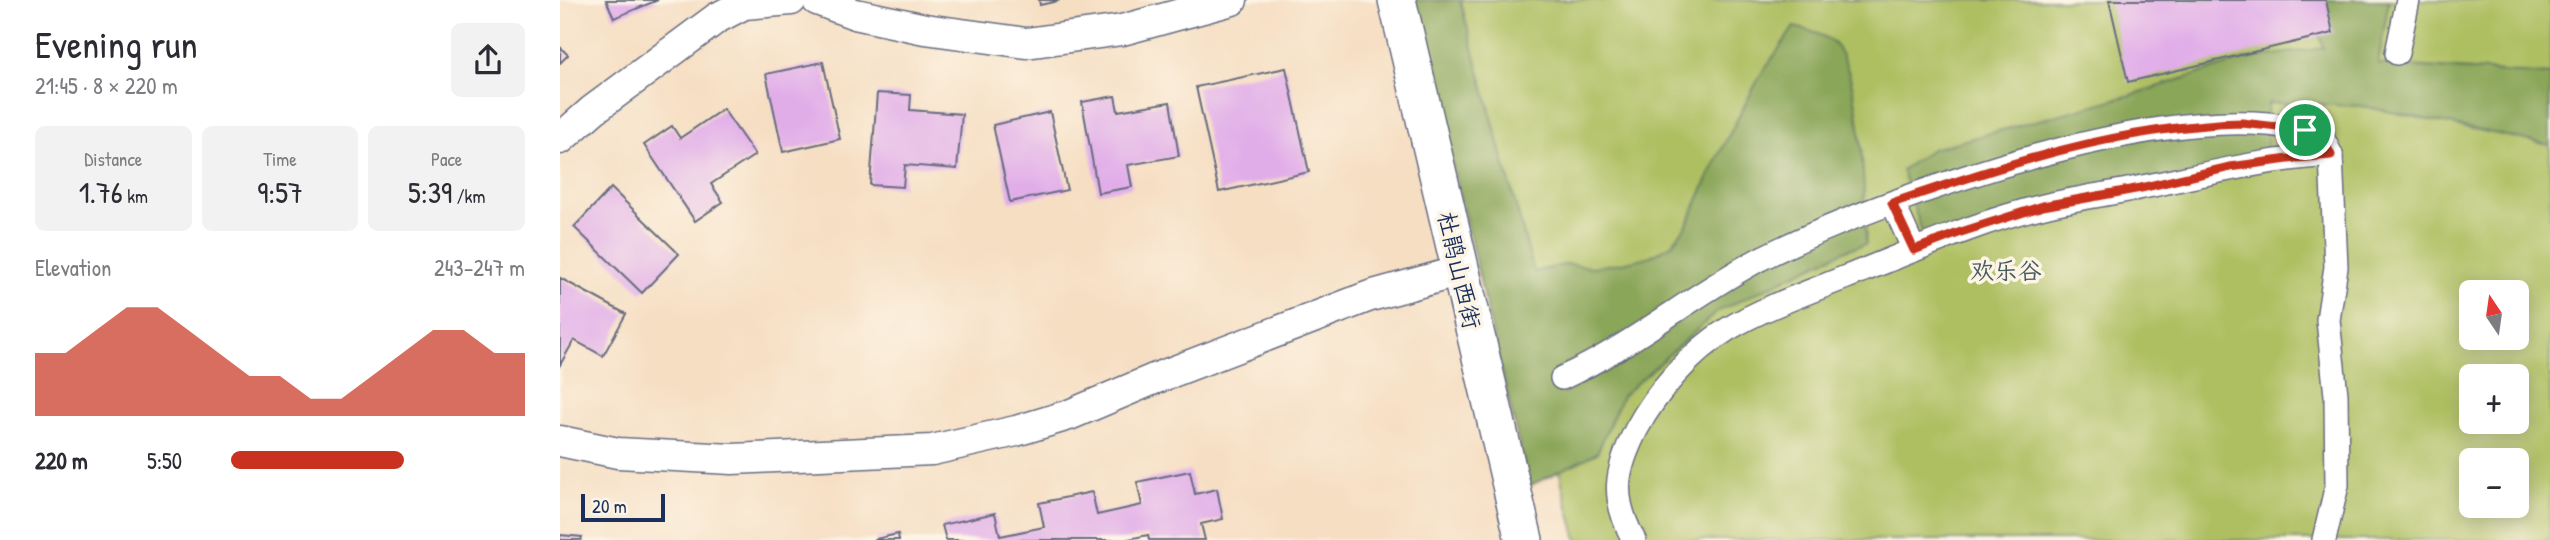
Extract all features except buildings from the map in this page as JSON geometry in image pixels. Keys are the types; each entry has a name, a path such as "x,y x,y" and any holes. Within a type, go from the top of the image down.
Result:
{"street":[{"path":"560,139 593,110 717,18 744,4 791,0"},
{"path":"817,0 855,14 925,29 1027,43 1122,30 1232,0"},
{"name":"杜鹃山西街","path":"1397,0 1524,540"},
{"path":"2397,52 2408,0"},
{"path":"1562,378 1599,361 1639,337 1707,289 1762,258 1844,220 1892,203 2046,155 2135,133 2194,124 2242,123 2305,130 2322,137 2331,155 2336,267 2328,320 2336,395 2337,485 2325,540"},
{"path":"1634,540 1624,522 1617,492 1622,458 1643,418 1670,382 1698,351 1728,329 1914,250 2043,206 2141,188 2230,167 2331,155"},
{"path":"1892,203 1914,250"},
{"path":"560,441 618,453 733,459 932,450 1016,431 1069,415 1370,296 1460,271"}],"green space":[{"path":"1413,0 1460,0 1534,272 1567,264 1592,267 1622,263 1648,257 1670,246 1687,225 1717,158 1760,76 1794,27 1820,35 1833,43 1843,58 1851,81 1857,108 1863,170 1866,244 1848,249 1718,311 1622,396 1597,453 1529,486"},
{"name":"欢乐谷","path":"1461,0 2550,0 2550,540 1577,540 1563,488"},
{"path":"2309,0 2389,0 2378,64 2550,75 2550,145 2362,106 2268,103 2267,157 1924,238 1902,170 1932,149 2131,95 2246,59 2323,48"}],"route":[{"path":"2242,123 2305,130 2322,137 2331,155 2230,167 2141,188 2043,206 1914,250 1892,203 2046,155 2135,133 2194,124 2242,123"}]}
